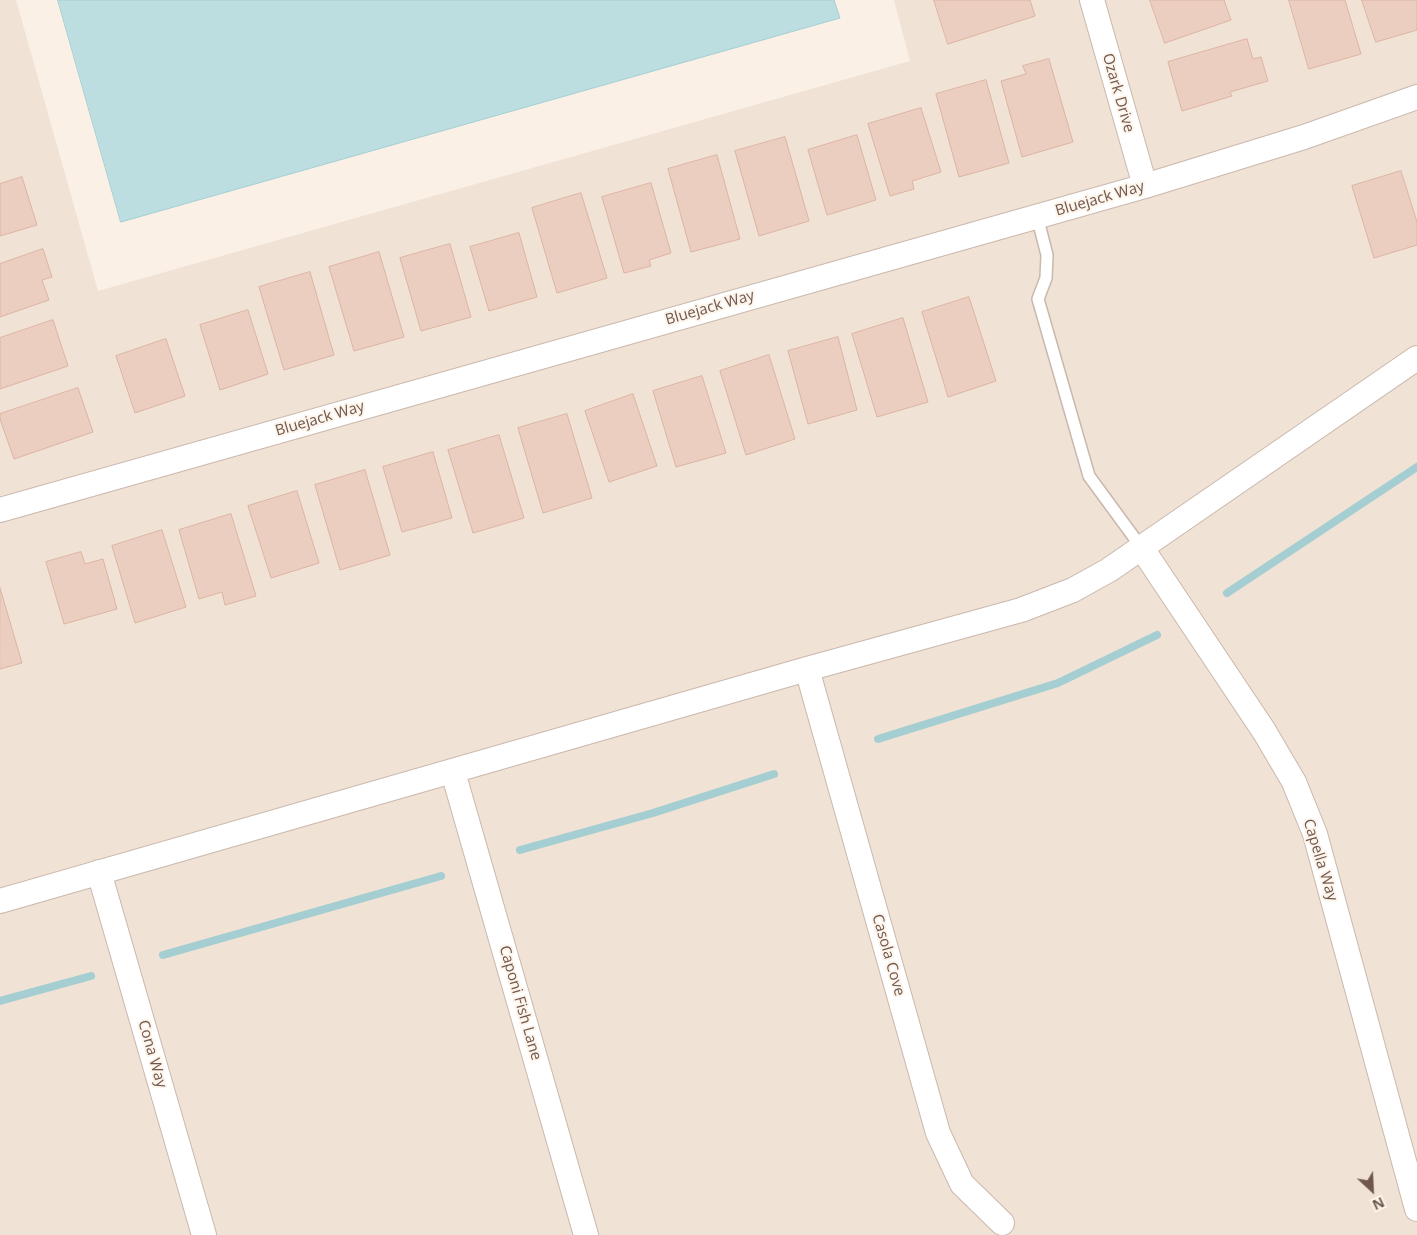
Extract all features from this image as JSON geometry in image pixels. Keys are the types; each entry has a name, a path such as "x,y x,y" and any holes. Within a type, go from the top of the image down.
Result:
{"street":[{"name":"Ozark Drive","path":"1092,0 1145,186"},
{"name":"Bluejack Way","path":"0,510 1145,186 1304,137 1417,97"},
{"path":"0,901 808,669 1021,610 1073,590 1109,570 1417,358"},
{"name":"Capella Way","path":"1141,547 1264,731 1294,782 1314,834 1417,1209"},
{"name":"Casola Cove","path":"808,669 938,1133 962,1184 1002,1223"},
{"name":"Caponi Fish Lane","path":"453,772 586,1235"},
{"name":"Cona Way","path":"99,872 204,1235"}],"lane":[{"path":"1037,216 1047,255 1046,278 1038,299 1090,476 1141,547"}],"shaded area":[{"path":"0,0 16,0 98,291 910,61 894,0 1417,0 1417,1235 0,1235"}],"water":[{"path":"58,0 834,0 840,18 121,222"}],"building":[{"path":"934,0 1030,0 1035,16 948,44"},
{"path":"1150,0 1224,0 1231,20 1165,43"},
{"path":"1289,0 1345,0 1361,54 1309,69"},
{"path":"1362,0 1417,0 1417,30 1376,42"},
{"path":"1247,39 1253,59 1261,57 1268,81 1230,92 1232,96 1182,111 1168,62"},
{"path":"1049,59 1073,142 1022,157 1001,81 1026,74 1023,66"},
{"path":"986,80 1009,163 959,177 936,94"},
{"path":"921,108 941,172 912,181 914,189 890,196 868,124"},
{"path":"857,135 876,200 827,215 808,150"},
{"path":"785,137 809,221 759,236 735,151"},
{"path":"717,155 740,239 691,252 668,169"},
{"path":"1401,171 1417,222 1417,245 1374,258 1352,186"},
{"path":"22,177 37,225 0,236 0,184"},
{"path":"651,183 671,253 649,260 651,266 624,273 602,197"},
{"path":"581,193 607,278 557,293 532,208"},
{"path":"519,233 537,297 489,311 470,247"},
{"path":"450,244 471,317 421,331 400,258"},
{"path":"43,249 52,277 42,280 49,300 0,317 0,264"},
{"path":"379,252 404,337 354,351 329,267"},
{"path":"310,272 334,355 284,370 259,287"},
{"path":"969,297 996,381 948,397 922,312"},
{"path":"248,310 268,374 220,390 200,325"},
{"path":"903,318 928,402 877,417 852,334"},
{"path":"53,320 68,366 0,389 0,338"},
{"path":"838,337 857,410 808,424 788,351"},
{"path":"166,339 185,396 135,413 116,356"},
{"path":"769,355 795,439 746,455 720,371"},
{"path":"702,376 726,453 676,467 653,391"},
{"path":"78,388 93,432 14,459 0,414"},
{"path":"633,394 657,466 609,482 585,411"},
{"path":"567,414 592,498 543,513 518,428"},
{"path":"499,435 524,518 473,533 448,450"},
{"path":"433,452 452,518 402,532 383,467"},
{"path":"365,470 390,555 340,570 315,485"},
{"path":"297,491 319,563 271,578 248,506"},
{"path":"231,514 256,596 225,605 222,592 199,599 179,530"},
{"path":"162,530 186,607 135,623 112,546"},
{"path":"81,552 85,564 103,559 117,609 64,624 46,562"},
{"path":"0,588 22,663 0,669"}],"waterway":[{"path":"1227,593 1417,467"},
{"path":"878,739 1058,683 1157,635"},
{"path":"520,850 653,813 774,774"},
{"path":"163,955 441,876"},
{"path":"0,1001 91,976"}]}
